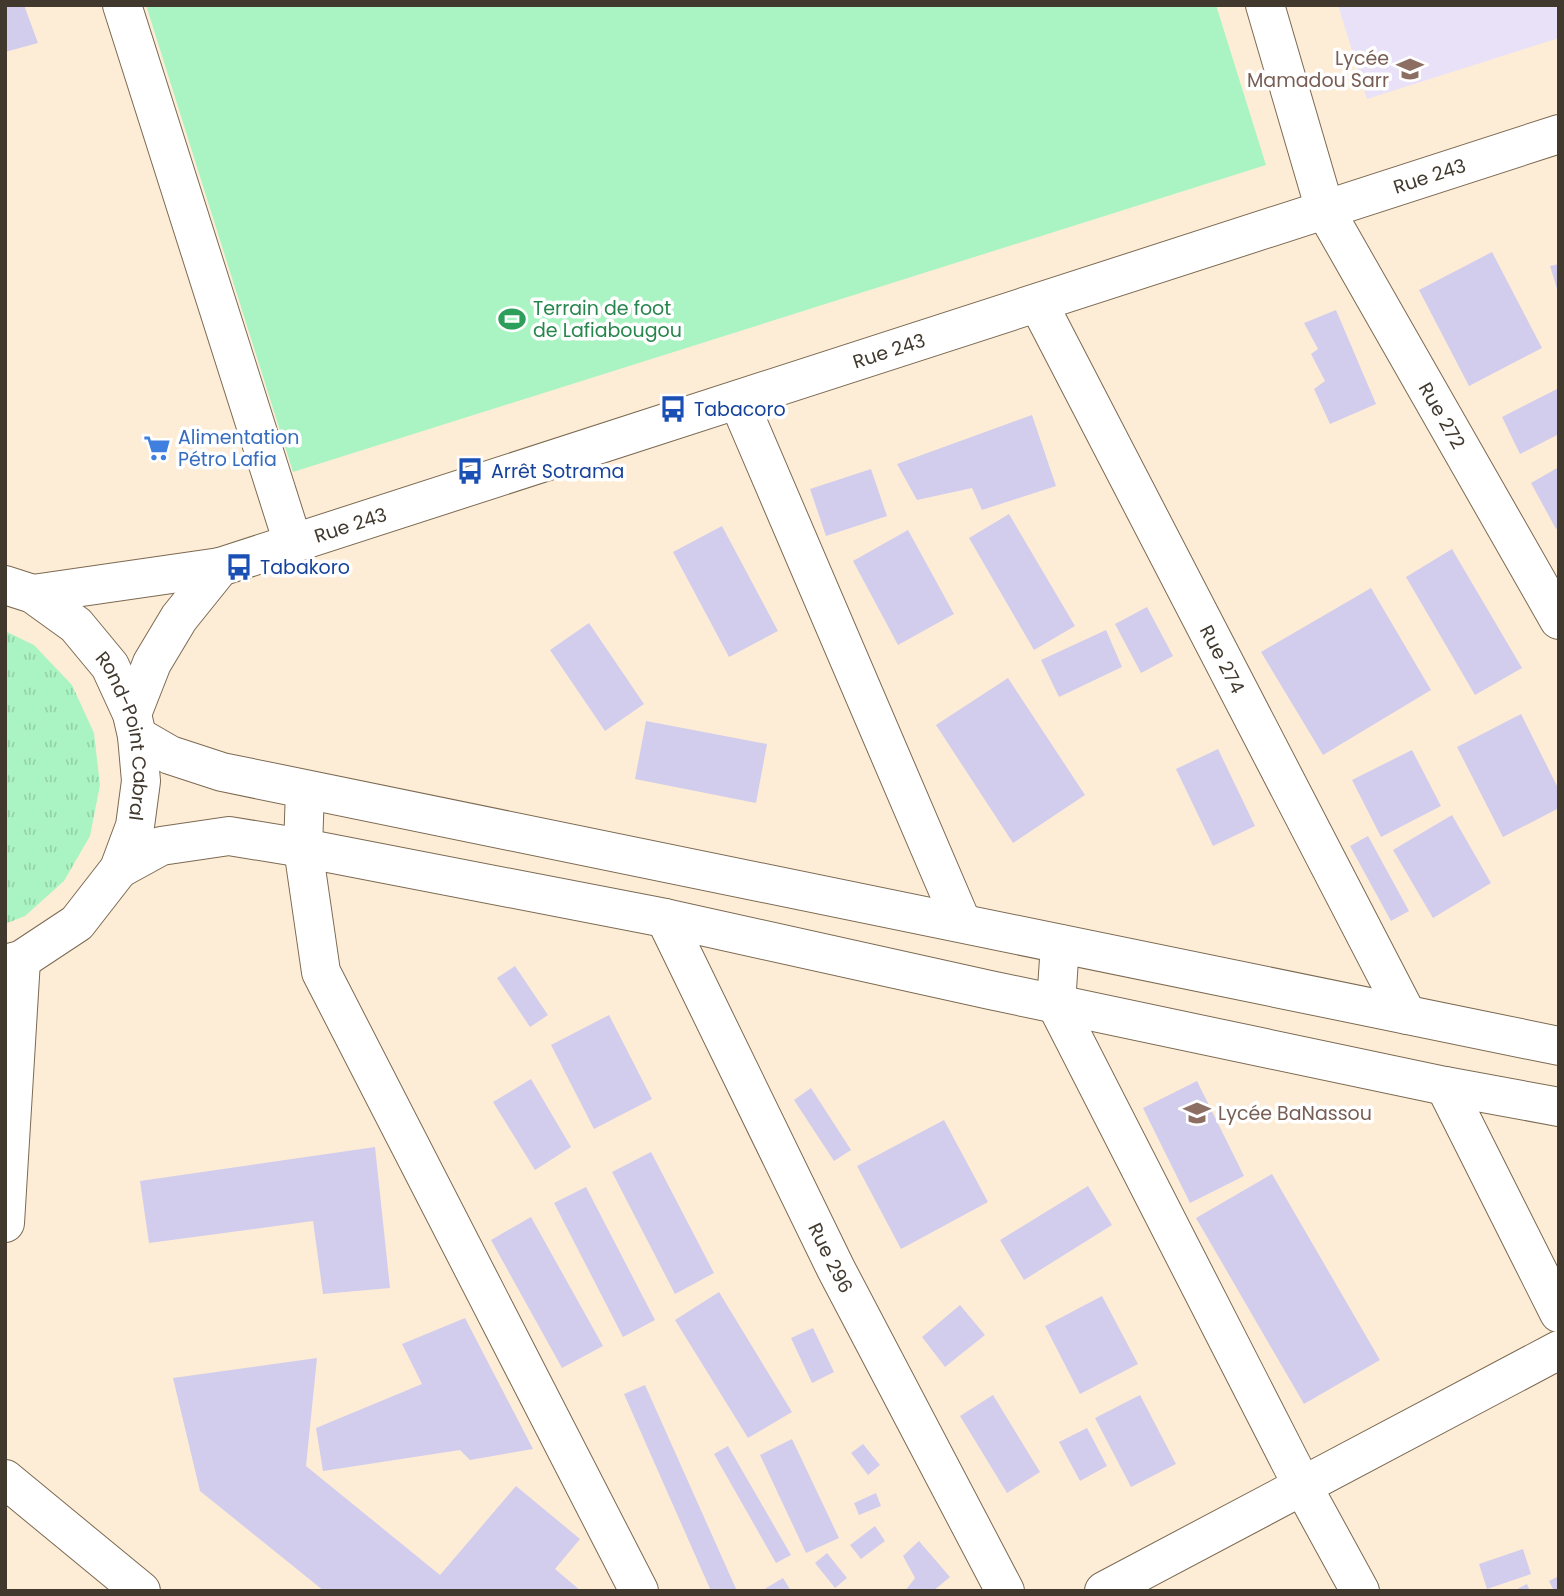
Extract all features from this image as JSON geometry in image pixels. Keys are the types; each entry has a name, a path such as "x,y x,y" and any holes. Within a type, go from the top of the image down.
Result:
{"street":[{"path":"122,5 293,543"},
{"name":"Rue 272","path":"1265,5 1325,210 1559,620"},
{"name":"Rue 243","path":"19,589 220,567 1559,134"},
{"name":"Rue 274","path":"1038,303 1407,1015"},
{"path":"738,400 962,923"},
{"path":"220,567 179,618 152,663 135,725 170,755 222,772 305,790 1559,1046"},
{"name":"Rond-Point Cabral","path":"13,962 78,923 118,869 135,826 141,781 135,725 110,666 76,625 19,589"},
{"path":"305,790 303,848 321,972 639,1591"},
{"path":"118,869 161,846 229,836 303,848 665,918 1056,1004 1445,1086 1559,1107"},
{"name":"Rue 296","path":"665,918 836,1269 1005,1591"},
{"path":"1060,944 1056,1004 1302,1485 1360,1591"},
{"path":"5,1223 13,962"},
{"path":"1445,1086 1559,1312"},
{"path":"1104,1591 1559,1350"},
{"path":"5,1479 141,1591"}],"shaded area":[{"name":"Lycée Mamadou Sarr","path":"1338,5 1559,5 1559,38 1367,99"}],"green space":[{"name":"Terrain de foot de Lafiabougou","path":"146,5 1216,5 1266,165 293,472"},
{"path":"5,631 34,645 72,685 94,733 100,785 90,836 64,881 25,916 5,924"}],"building":[{"path":"5,5 24,5 38,43 5,52"},
{"path":"1492,252 1542,348 1469,386 1419,290"},
{"path":"1559,264 1559,292 1558,292 1550,266"},
{"path":"1336,310 1376,404 1330,424 1314,389 1325,381 1311,354 1318,349 1304,323"},
{"path":"1559,388 1559,434 1520,454 1502,417"},
{"path":"1032,415 1056,486 982,510 972,488 917,500 897,464"},
{"path":"1559,467 1559,528 1556,529 1531,483"},
{"path":"871,469 887,516 826,536 810,489"},
{"path":"1009,514 1075,626 1034,650 969,538"},
{"path":"722,526 778,631 729,657 673,552"},
{"path":"908,530 954,614 898,645 853,561"},
{"path":"1452,549 1522,668 1475,695 1406,577"},
{"path":"1371,588 1431,690 1323,755 1261,652"},
{"path":"1147,607 1173,656 1141,673 1115,624"},
{"path":"589,623 644,704 605,731 550,650"},
{"path":"1106,630 1122,667 1059,697 1041,660"},
{"path":"1008,678 1085,795 1013,843 936,725"},
{"path":"1521,714 1559,790 1559,808 1503,837 1457,747"},
{"path":"646,721 767,744 756,803 635,779"},
{"path":"1218,749 1255,826 1213,846 1176,769"},
{"path":"1412,750 1441,806 1381,837 1352,780"},
{"path":"1452,815 1491,883 1433,918 1393,850"},
{"path":"1368,836 1409,911 1391,921 1350,846"},
{"path":"515,966 548,1015 530,1027 497,978"},
{"path":"609,1015 652,1099 594,1129 551,1045"},
{"path":"531,1079 571,1147 535,1170 493,1102"},
{"path":"1197,1081 1244,1176 1190,1203 1143,1108"},
{"path":"811,1088 851,1150 834,1161 794,1100"},
{"path":"944,1120 988,1202 901,1249 857,1166"},
{"path":"375,1147 390,1288 323,1294 313,1221 149,1243 140,1181"},
{"path":"651,1152 714,1273 675,1294 612,1172"},
{"path":"1272,1174 1380,1360 1304,1404 1196,1218"},
{"path":"1088,1186 1112,1225 1024,1280 1000,1240"},
{"path":"586,1187 655,1320 623,1337 554,1203"},
{"path":"531,1217 603,1346 562,1368 491,1240"},
{"path":"719,1292 792,1412 748,1438 675,1320"},
{"path":"1102,1296 1138,1364 1080,1394 1045,1326"},
{"path":"960,1305 985,1335 945,1367 922,1337"},
{"path":"465,1318 533,1449 470,1460 460,1450 323,1471 316,1428 422,1384 402,1344"},
{"path":"813,1328 834,1372 812,1383 791,1338"},
{"path":"317,1358 306,1466 440,1575 516,1486 580,1539 555,1569 581,1591 324,1591 200,1491 173,1378"},
{"path":"645,1385 737,1591 711,1591 624,1394"},
{"path":"993,1395 1040,1472 1007,1493 960,1416"},
{"path":"1140,1395 1176,1464 1131,1487 1095,1418"},
{"path":"1087,1428 1107,1466 1080,1481 1059,1442"},
{"path":"792,1439 839,1538 806,1553 760,1455"},
{"path":"863,1444 880,1465 868,1475 851,1453"},
{"path":"728,1446 791,1555 776,1563 714,1454"},
{"path":"876,1493 881,1506 859,1515 854,1503"},
{"path":"875,1526 885,1541 861,1559 850,1545"},
{"path":"919,1541 950,1577 933,1591 905,1591 915,1578 903,1556"},
{"path":"1523,1549 1531,1574 1487,1589 1479,1564"},
{"path":"827,1553 847,1578 835,1588 815,1563"},
{"path":"1559,1576 1559,1591 1554,1591 1549,1581"},
{"path":"783,1578 791,1591 761,1591"},
{"path":"1527,1584 1530,1591 1513,1591"}],"place":[{"name":"Lycée Mamadou Sarr","path":"1410,69"},
{"name":"Terrain de foot de Lafiabougou","path":"512,319"},
{"name":"Tabacoro","path":"673,409"},
{"name":"Alimentation Pétro Lafia","path":"157,448"},
{"name":"Arrêt Sotrama","path":"470,471"},
{"name":"Tabakoro","path":"239,567"},
{"name":"Lycée BaNassou","path":"1197,1113"}]}
